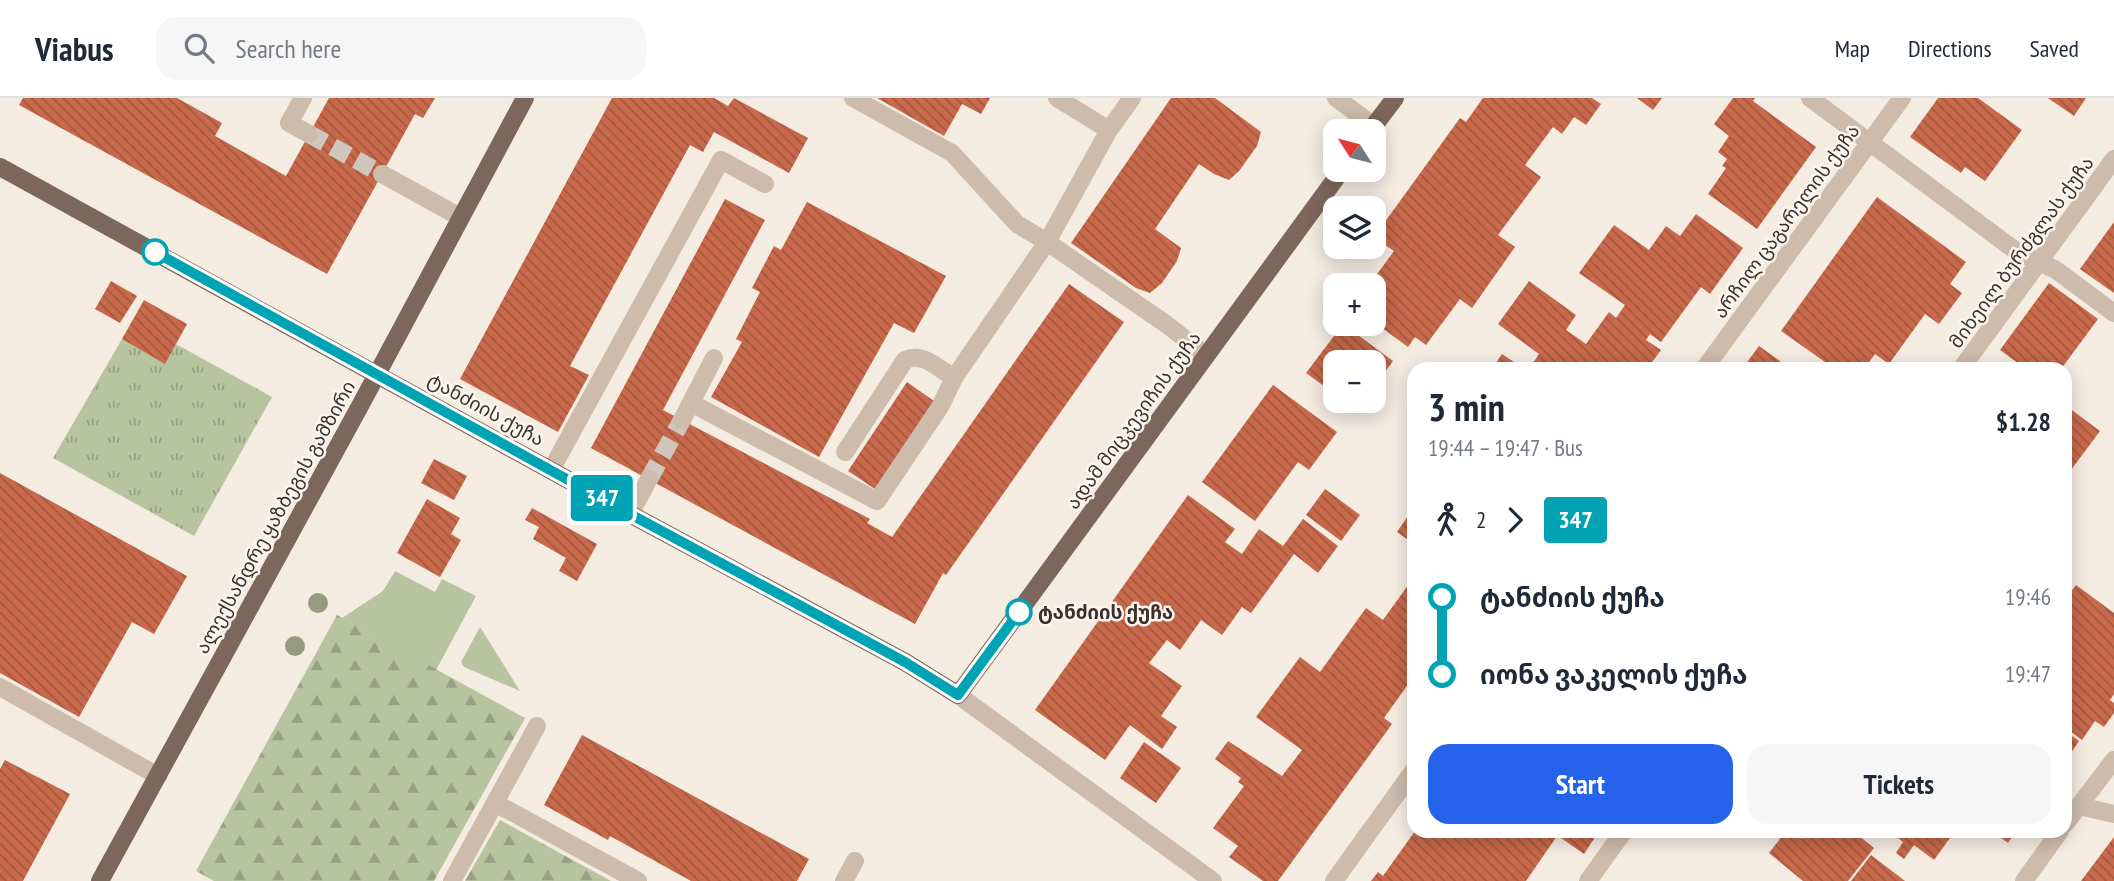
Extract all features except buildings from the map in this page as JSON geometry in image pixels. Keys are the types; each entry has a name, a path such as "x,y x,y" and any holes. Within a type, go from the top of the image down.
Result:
{"main road":[{"name":"ალექსანდრე ყაზბეგის გამზირი","path":"107,879 158,776 525,98"},
{"path":"1379,119 1395,98"},
{"name":"ტანძიის ქუჩა","path":"0,167 630,514 905,662 958,695"},
{"name":"ადამ მიცკევიჩის ქუჩა","path":"958,695 1333,182"}],"street":[{"path":"303,98 289,123 309,134"},
{"path":"853,98 952,153 1017,224 1166,324 1206,355"},
{"path":"1057,98 1109,130"},
{"path":"691,403 877,501 940,407 954,378 1047,242 1109,130 1132,98"},
{"path":"1336,98 1360,119"},
{"path":"1810,98 2016,251 2056,270 2114,313"},
{"name":"არჩილ ცაგარელის ქუჩა","path":"1709,362 1902,98"},
{"name":"მიხეილ ბურძგლას ქუჩა","path":"1966,362 2114,159"},
{"path":"551,470 721,160 765,184"},
{"path":"382,174 460,217"},
{"path":"845,452 905,360 914,356 924,359 954,378"},
{"path":"682,420 715,358"},
{"path":"630,514 649,480"},
{"path":"0,687 158,776"},
{"name":"ტანძიის ქუჩა","path":"958,695 1213,881"},
{"path":"452,881 537,726"},
{"path":"2072,814 2114,760"},
{"path":"1334,881 1407,781"},
{"path":"495,803 638,881"},
{"path":"2078,806 2114,814"},
{"path":"1588,881 1619,838"},
{"path":"2024,881 2055,838"},
{"path":"844,881 855,861"}],"green space":[{"path":"122,339 165,363 176,344 272,397 194,536 53,458"},
{"path":"395,571 435,592 442,579 476,596 436,670 342,618 383,591"},
{"path":"337,615 525,718 434,881 214,881 196,871"},
{"path":"480,627 520,691 464,667 461,662"},
{"path":"500,820 611,881 465,881"}],"tunnel":[{"path":"309,134 382,174"},
{"path":"649,479 682,420"}],"bus line":[{"name":"347","path":"155,252 905,662 958,695 1019,612"}],"place":[{"name":"ტანძიის ქუჩა","path":"1019,612"}]}
